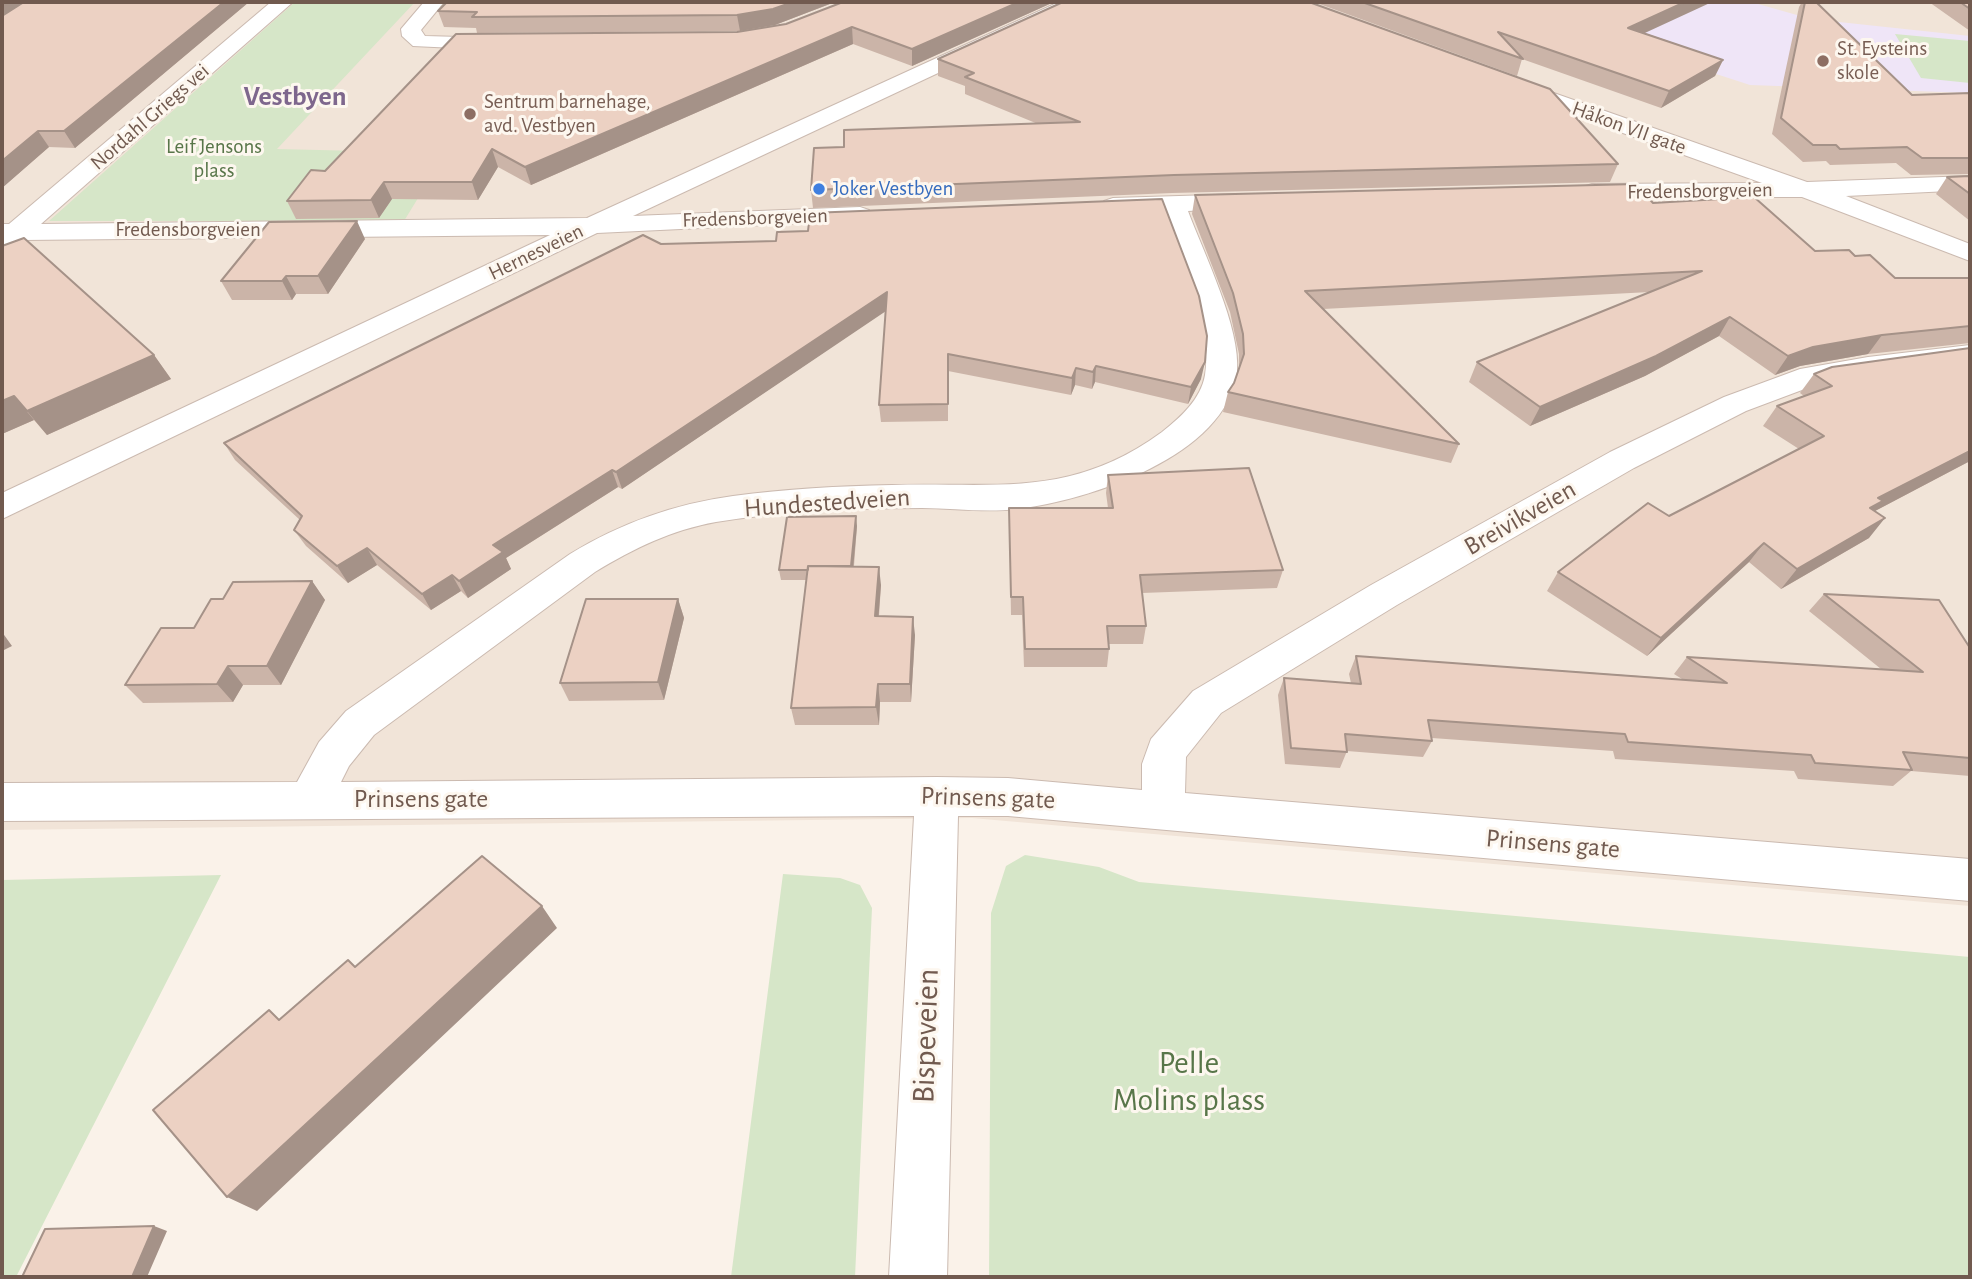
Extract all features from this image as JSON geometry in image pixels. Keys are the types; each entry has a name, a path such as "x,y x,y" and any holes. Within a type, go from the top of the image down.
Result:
{"street":[{"name":"Nordahl Griegs vei","path":"7,236 283,2"},
{"path":"434,2 411,29 412,36 420,42 517,43"},
{"name":"Hernesveien","path":"2,507 589,227 1074,2"},
{"name":"Håkon VII gate","path":"1496,80 1970,253"},
{"name":"Fredensborgveien","path":"1570,193 1800,190 1970,183"},
{"path":"1089,207 1268,201"},
{"name":"Hundestedveien","path":"310,799 334,754 360,723 561,578 609,548 657,525 712,511 813,500 1015,498 1078,486 1135,464 1178,438 1208,407 1219,382 1222,349 1217,328 1172,204"},
{"name":"Fredensborgveien","path":"7,236 589,227 884,214"},
{"name":"Breivikveien","path":"1163,809 1163,764 1166,751 1207,702 1384,595 1610,467 1735,404 1811,376 1970,354"},
{"name":"Prinsens gate","path":"2,802 937,795 1036,799 1163,809 1970,880"},
{"name":"Bispeveien","path":"918,1277 937,795"}],"shaded area":[{"path":"2,2 1970,2 1970,906 972,818 2,830"},
{"name":"St. Eysteins skole","path":"1518,2 1751,2 1811,19 1970,36 1970,93 1750,85 1507,6"}],"green space":[{"name":"Leif Jensons plass","path":"295,2 415,2 277,149 361,151 434,172 404,221 49,221"},
{"path":"1895,34 1970,41 1970,83 1921,78"},
{"name":"Pelle Molins plass","path":"1025,855 1099,867 1139,882 1970,957 1970,1277 989,1277 991,913 1006,866"},
{"path":"783,874 840,878 860,885 872,908 855,1277 731,1277"},
{"path":"221,875 16,1277 2,1277 2,880"}],"building":[{"path":"24,2 224,2 64,131 38,131 2,161 2,16"},
{"path":"447,2 793,2 773,9 737,15 472,17 477,12 438,11"},
{"path":"843,2 1019,2 912,49 852,27 525,167 492,149 472,182 384,182 371,200 287,201 311,170 325,171 456,34 737,32 786,24"},
{"path":"1063,2 1309,2 1550,89 1618,164 1174,175 811,190 814,148 844,147 844,130 1080,122 965,77 974,73 938,59"},
{"path":"1362,2 1685,2 1628,28 1723,60 1669,91 1498,32 1523,59"},
{"path":"1805,2 1816,2 1912,95 1970,93 1970,158 1922,158 1907,147 1840,149 1836,145 1813,145 1781,118"},
{"path":"1960,2 1970,2 1970,9"},
{"path":"1970,176 1970,194 1947,177"},
{"path":"1636,184 1653,203 1754,197 1815,251 1849,250 1855,256 1870,255 1895,278 1970,278 1970,326 1882,335 1813,347 1788,356 1730,317 1656,356 1540,407 1477,362 1702,271 1305,291 1459,444 1228,392 1244,354 1243,334 1233,293 1195,195"},
{"path":"1162,199 1199,296 1207,336 1205,362 1191,387 1096,366 1093,372 1076,368 1072,378 948,354 948,404 879,405 887,292 616,472 612,470 493,545 503,552 459,581 452,575 422,594 367,548 337,566 294,530 302,516 224,443 643,235 661,244 776,241 777,232 808,231 810,213"},
{"path":"357,221 318,276 286,276 282,281 221,281 269,222"},
{"path":"24,238 154,355 27,411 14,396 2,401 2,246"},
{"path":"1970,348 1970,451 1878,498 1883,501 1870,508 1885,518 1797,569 1764,543 1661,638 1558,572 1648,503 1669,516 1824,436 1777,406 1832,386 1814,374 1832,367"},
{"path":"1249,468 1283,570 1140,575 1146,626 1107,626 1109,649 1025,649 1023,597 1011,597 1009,508 1113,508 1108,475"},
{"path":"856,516 851,566 808,566 808,570 779,570 787,517"},
{"path":"808,566 879,567 875,616 913,617 910,684 878,684 876,707 791,708"},
{"path":"312,581 267,666 228,666 217,684 125,685 161,628 194,628 211,599 223,599 233,582"},
{"path":"1824,594 1939,600 1970,648 1970,758 1903,752 1912,770 1815,763 1811,755 1628,742 1625,734 1428,720 1432,741 1345,734 1347,752 1291,748 1284,678 1361,684 1356,656 1727,683 1687,657 1923,672"},
{"path":"586,599 678,599 658,682 560,683"},
{"path":"482,856 542,906 227,1197 153,1110 269,1010 279,1020 348,960 355,967"},
{"path":"154,1226 132,1277 22,1277 45,1229"}],"place":[{"name":"St. Eysteins skole","path":"1823,61"},
{"name":"Sentrum barnehage, avd. Vestbyen","path":"470,114"},
{"name":"Joker Vestbyen","path":"819,189"}],"district":[{"name":"Vestbyen","path":"295,97"}]}
